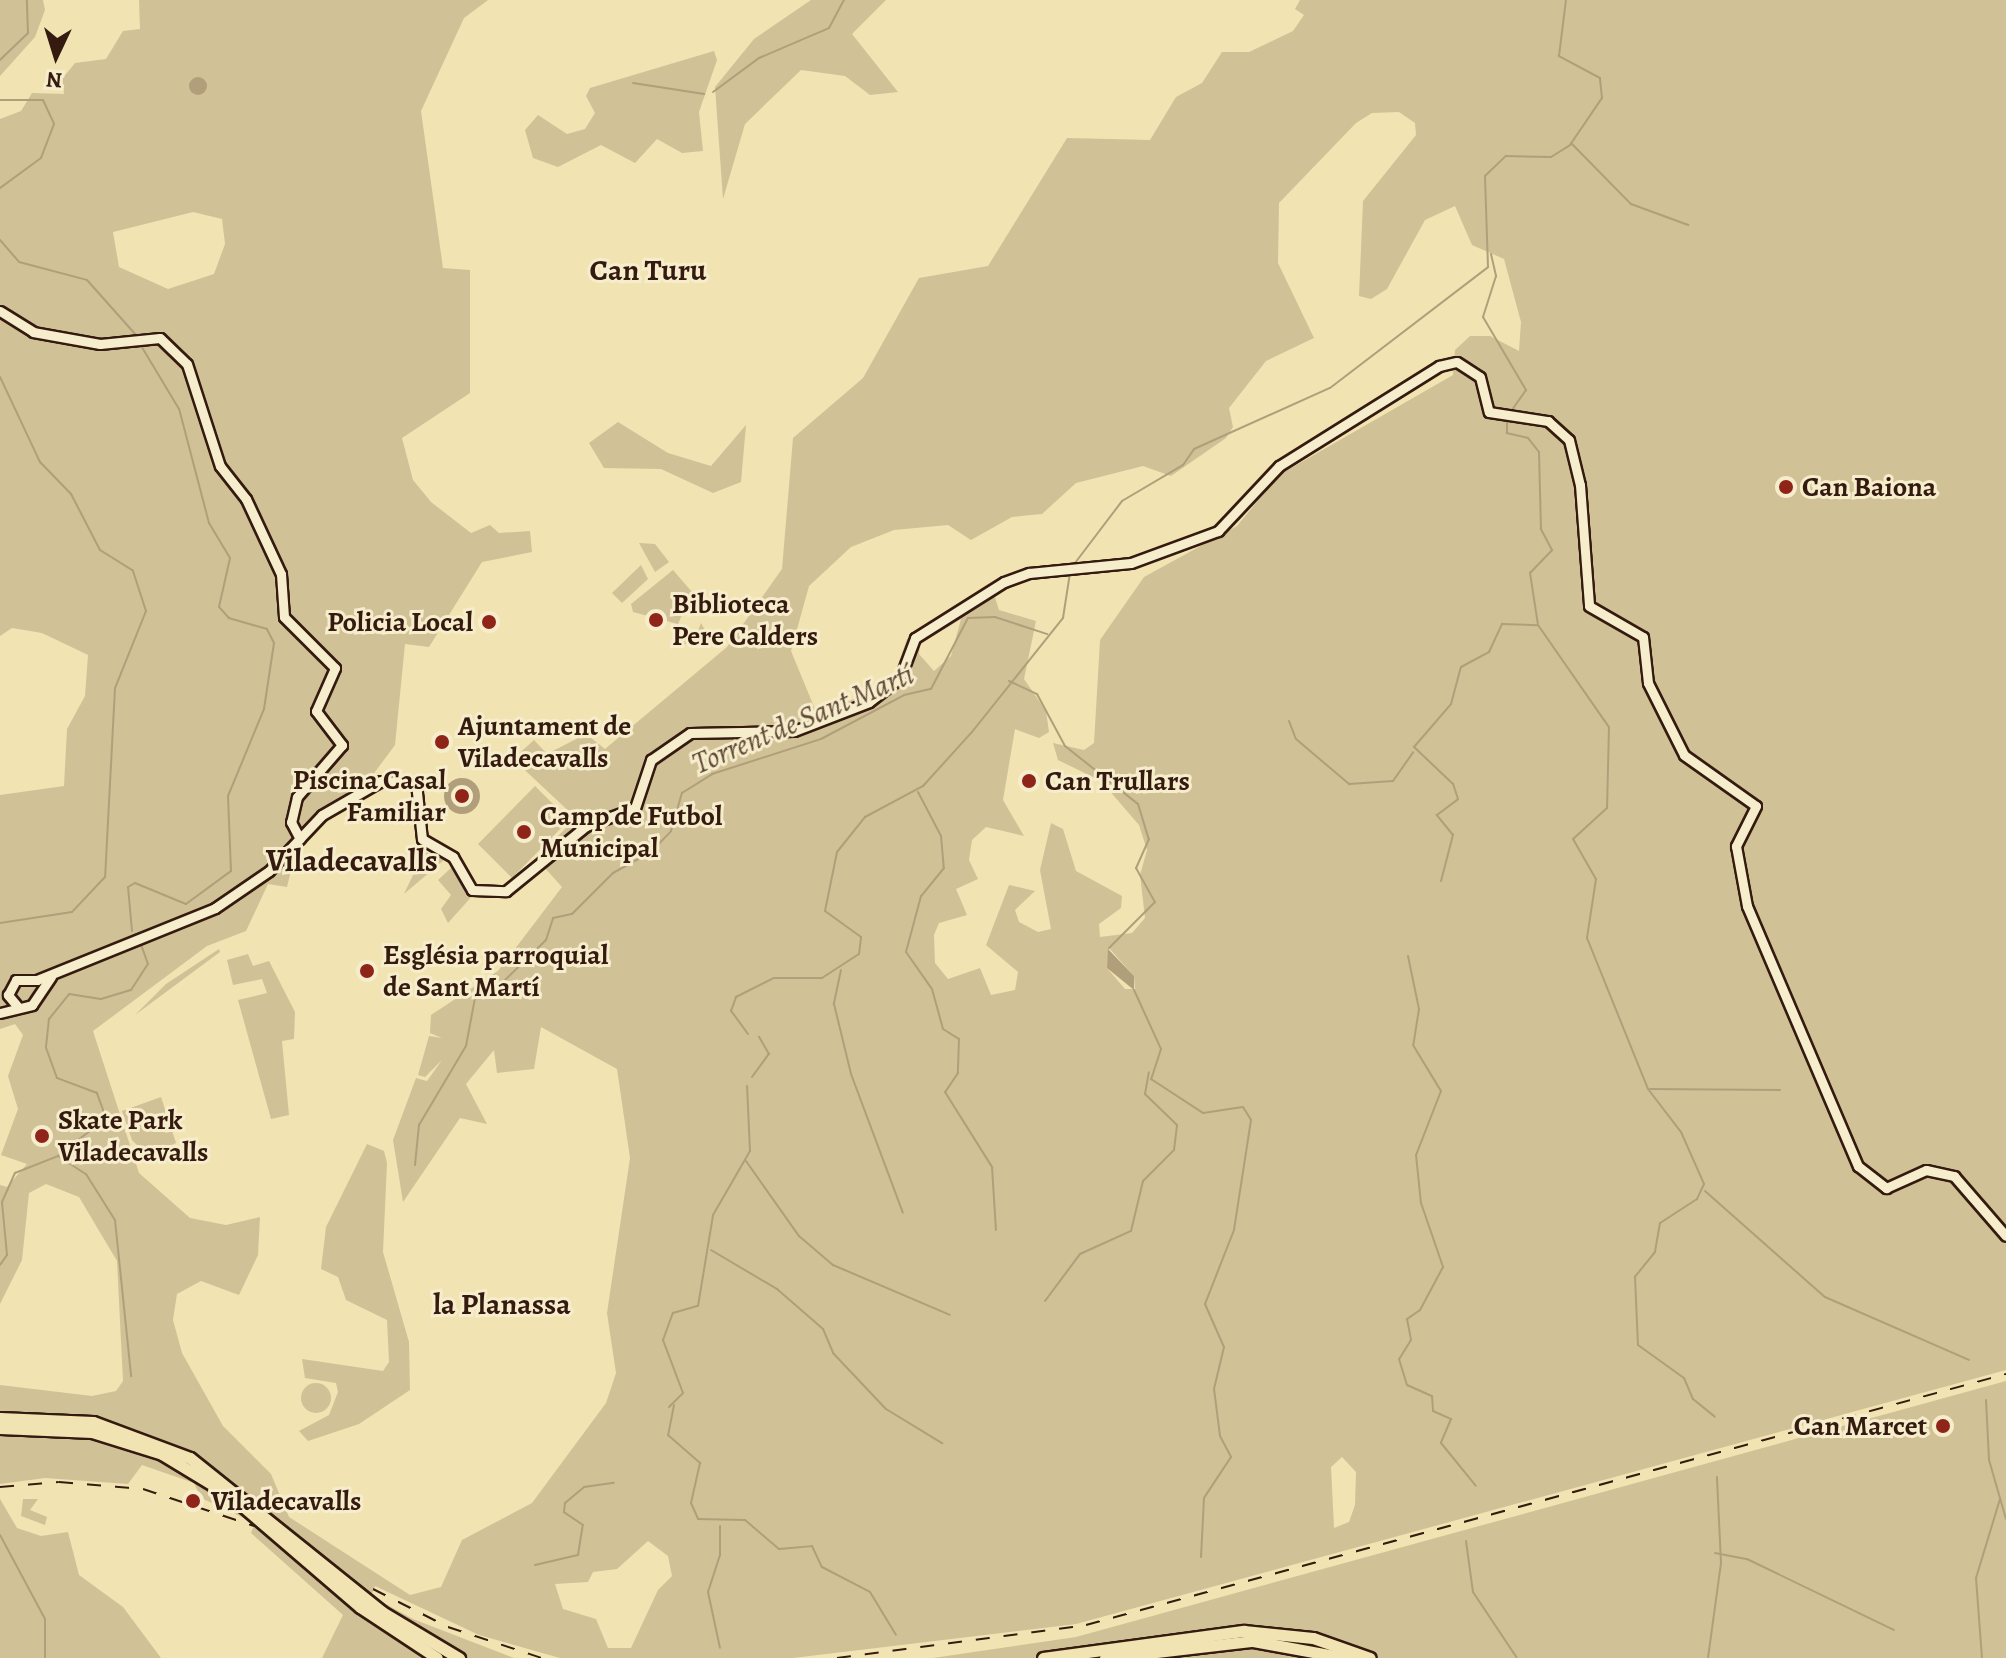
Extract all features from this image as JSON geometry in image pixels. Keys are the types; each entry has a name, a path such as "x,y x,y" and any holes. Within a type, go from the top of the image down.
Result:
{"highway":[{"path":"0,1416 76,1420 140,1435 201,1464 382,1612 459,1658"},
{"path":"0,1428 92,1432 177,1462 231,1496 382,1624 437,1658"},
{"path":"0,1434 91,1436 177,1462"},
{"path":"1043,1658 1259,1631 1313,1638 1370,1658"},
{"path":"1105,1658 1239,1641 1293,1644 1346,1658"}],"street":[{"path":"0,311 33,332 109,345 160,338 187,364 220,466 246,499 281,574 284,617 335,668 316,711 342,745 297,797 291,822 300,839"},
{"path":"60,970 38,991 32,1005 0,1013 9,999 12,983 31,981 215,908 361,789 410,781 422,793 422,839 453,857 472,890 506,891 578,831 635,808 648,765 672,742 709,727 794,731 869,702 900,678 909,648 924,630 1012,578 1045,571 1101,568 1218,531 1279,466 1444,363 1478,373 1483,405 1496,415 1555,424 1573,449 1589,606 1643,637 1648,683 1684,755 1756,806 1756,818 1736,846 1747,906 1858,1166 1886,1188 1926,1170 1954,1176 2006,1236"},
{"path":"31,981 38,991"},
{"path":"9,999 18,1007"}],"shaded area":[{"path":"0,0 43,0 45,10 35,37 0,76"},
{"path":"139,0 488,0 464,18 421,111 443,268 470,270 470,393 402,438 413,480 431,502 471,533 490,525 499,533 530,531 532,552 482,562 429,647 405,644 395,745 369,780 300,833 287,887 268,884 246,931 207,946 93,1031 139,1173 190,1218 226,1225 260,1217 258,1255 239,1295 201,1281 177,1294 173,1320 182,1353 223,1426 271,1474 289,1517 410,1595 441,1587 462,1540 532,1503 606,1403 616,1373 607,1313 630,1158 617,1069 541,1027 534,1069 497,1073 494,1050 466,1084 487,1124 460,1118 403,1202 393,1140 416,1078 427,1081 442,1060 425,1077 418,1075 429,1036 442,1038 430,1033 431,1015 498,971 562,887 536,858 576,818 513,759 534,740 547,754 586,734 605,749 727,647 782,569 793,438 863,378 919,278 988,266 1067,138 1150,140 1176,97 1202,83 1222,52 1249,52 1293,31 1304,15 1295,9 1300,0 2006,0 2006,1370 1076,1624 793,1658 560,1658 479,1635 375,1586 371,1596 413,1619 514,1658 322,1658 343,1615 251,1533 255,1523 201,1498 194,1483 142,1465 128,1484 45,1478 0,1484 0,1385 92,1396 116,1391 123,1381 117,1261 79,1197 46,1184 29,1193 22,1260 0,1304 0,1185 7,1187 27,1164 1,1155 18,1109 8,1076 23,1035 15,1024 0,1029 0,795 64,786 67,729 85,696 88,655 42,633 12,628 0,636 0,119 21,111 32,93 64,94 62,79 75,63 106,59 123,31 140,29","holes":["1399,112 1415,123 1416,135 1363,201 1359,296 1371,299 1387,289 1425,220 1455,206 1472,245 1504,259 1521,322 1519,351 1490,336 1470,336 1455,350 1453,375 1279,475 1237,526 1144,577 1100,640 1094,743 1084,750 1053,743 1058,760 1101,781 1139,825 1147,850 1140,875 1145,918 1132,933 1100,937 1099,924 1121,908 1122,896 1076,871 1063,829 1051,823 1040,870 1051,929 1038,932 1019,922 1015,910 1035,891 1009,885 986,945 1018,972 1015,990 991,995 980,968 948,979 935,963 934,935 939,923 967,915 956,889 978,879 969,860 972,840 986,827 1024,836 1003,800 1015,729 1039,738 1049,732 1046,711 1024,679 1036,621 999,610 991,585 907,639 891,684 817,714 791,651 809,586 851,547 894,530 948,525 971,540 1012,517 1042,514 1076,483 1143,466 1171,476 1226,438 1233,427 1229,408 1266,361 1314,338 1278,263 1279,203 1356,123 1372,113","193,212 222,219 225,244 214,274 168,289 119,267 113,232","961,619 951,656 934,671 919,654 920,644","1109,948 1134,976 1135,989 1125,989 1107,968","1342,1457 1356,1472 1355,1505 1349,1522 1334,1528 1331,1467","648,1541 668,1556 672,1576 658,1590 631,1648 608,1648 596,1619 563,1609 555,1584 588,1582 593,1572 617,1569"]},
{"path":"811,0 886,0 852,34 898,92 870,95 845,76 801,70 745,124 723,199 715,87 754,39"},
{"path":"714,51 717,60 699,112 703,151 682,153 657,139 635,163 601,145 558,167 533,158 525,130 538,115 567,134 585,129 595,113 586,96 590,88"},
{"path":"198,77 207,86 198,95 189,86"},
{"path":"618,422 668,453 711,466 746,425 741,482 713,493 661,469 604,468 589,443"},
{"path":"639,543 655,544 669,562 655,572"},
{"path":"641,565 648,579 622,603 612,593"},
{"path":"673,570 692,592 678,624 633,612 631,604"},
{"path":"701,623 706,632 697,643 678,645 686,628 697,633"},
{"name":"Piscina Casal Familiar","path":"462,778 475,783 480,796 475,809 462,814 449,809 444,796 449,783"},
{"name":"Camp de Futbol Municipal","path":"535,786 569,820 512,878 478,844"},
{"path":"424,852 445,859 404,894"},
{"path":"452,867 473,895 448,923 441,909 451,895 438,880"},
{"path":"219,949 220,952 135,1015 166,984"},
{"path":"1108,949 1134,976 1134,990 1107,968"},
{"path":"248,954 253,966 269,961 295,1012 294,1039 282,1041 289,1115 271,1119 238,1000 267,993 262,979 233,985 227,960"},
{"path":"161,1097 176,1143 148,1156 132,1140 122,1111"},
{"path":"367,1144 384,1151 387,1163 383,1252 409,1342 410,1390 359,1424 308,1441 299,1431 329,1415 338,1392 336,1383 305,1378 302,1359 383,1371 389,1362 387,1320 346,1300 338,1277 321,1269 326,1227"},
{"path":"2006,1381 2006,1658 933,1658 1076,1637"},
{"path":"316,1383 327,1387 331,1398 327,1409 316,1413 305,1409 301,1398 305,1387"},
{"path":"0,1499 17,1528 41,1536 68,1532 79,1575 123,1607 161,1658 0,1658"},
{"path":"23,1499 38,1499 30,1510 47,1517 45,1525 21,1516"}],"waterway":[{"path":"0,60 28,33 27,0"},
{"path":"713,92 759,58 829,28 844,0"},
{"path":"1075,563 1122,501 1183,465 1194,449 1330,388 1488,267 1485,176 1506,156 1551,157 1570,145 1602,98 1600,78 1559,56 1566,0"},
{"path":"633,83 704,94"},
{"path":"0,100 43,100 54,124 41,158 0,188"},
{"path":"1571,143 1631,204 1688,225"},
{"path":"0,240 19,262 87,280 136,335"},
{"path":"1491,254 1496,276 1483,317 1526,390 1510,413"},
{"path":"132,931 128,887 135,883 186,904 231,871 228,796 264,709 274,643 267,629 229,618 219,607 230,558 209,523 179,409 140,344"},
{"path":"0,377 40,462 71,494 100,550 133,571 146,611 115,688 105,877 72,912 0,923"},
{"path":"1441,881 1453,835 1437,815 1458,799 1453,784 1414,747 1451,704 1461,667 1489,652 1502,624 1538,625 1530,573 1552,550 1541,529 1539,452 1528,438 1507,433 1507,419"},
{"path":"748,1034 731,1011 736,997 774,978 822,978 859,954 861,937 825,911 837,852 865,817 923,786 972,732 1063,618 1070,573"},
{"name":"Torrent de Sant Martí","path":"415,1165 419,1125 466,1046 475,998 500,985 546,940 553,918 572,914 613,873 651,852 671,831 682,793 712,774 821,739 904,695 931,689 968,618 995,617 1047,634"},
{"path":"1538,625 1609,727 1607,808 1573,839 1596,879 1587,938 1648,1089 1681,1132 1704,1184 1697,1199 1660,1223 1655,1252 1635,1277 1638,1345 1684,1378 1693,1399 1715,1417"},
{"path":"1009,681 1037,694 1065,746 1138,804 1149,839 1136,868 1155,902 1109,948"},
{"path":"1289,721 1296,739 1349,784 1393,781 1413,752"},
{"path":"918,792 941,836 944,868 921,896 906,952 932,989 943,1029 959,1039 958,1073 945,1092 992,1167 996,1230"},
{"path":"0,1265 7,1255 2,1202 15,1173 58,1156 106,1118 97,1093 57,1078 46,1047 49,1019 69,994 101,999 131,990 148,964 141,945"},
{"path":"1408,956 1419,1009 1413,1045 1441,1091 1416,1155 1421,1203 1443,1267 1420,1310 1407,1319 1411,1340 1399,1359 1407,1385 1432,1396 1433,1411 1451,1419 1441,1443 1476,1486"},
{"path":"841,970 834,1004 851,1074 903,1213"},
{"path":"1134,990 1161,1049 1151,1079 1203,1113 1243,1107 1251,1120 1234,1230 1205,1304 1224,1347 1214,1389 1220,1436 1231,1457 1204,1498 1201,1557"},
{"path":"752,1077 769,1054 759,1037"},
{"path":"1045,1301 1080,1254 1131,1231 1143,1181 1174,1150 1177,1125 1145,1094 1149,1072"},
{"path":"669,1407 683,1393 663,1340 673,1313 698,1306 713,1215 750,1151 747,1086"},
{"path":"1650,1089 1780,1090"},
{"path":"58,1156 86,1174 115,1220 131,1376"},
{"path":"746,1161 799,1236 833,1265 950,1315"},
{"path":"1705,1191 1825,1297 1969,1360"},
{"path":"711,1250 777,1289 823,1329 833,1353 886,1409 942,1443"},
{"path":"1986,1400 1989,1460 2006,1519"},
{"path":"674,1405 668,1435 700,1463 691,1503 698,1519 745,1520 779,1549 812,1546 822,1567 870,1592 896,1635"},
{"path":"1708,1658 1721,1563 1717,1477"},
{"path":"535,1565 578,1555 583,1525 564,1512 565,1503 584,1487 614,1483"},
{"path":"1982,1658 1976,1578 2000,1499"},
{"path":"720,1526 720,1555 708,1592 720,1648"},
{"path":"0,1535 45,1619 45,1658"},
{"path":"1466,1541 1473,1592 1517,1658"},
{"path":"1715,1553 1747,1559 1894,1630"}],"railway":[{"path":"837,1658 1086,1625 2006,1374"},
{"path":"0,1487 59,1482 143,1489 254,1526"},
{"path":"373,1589 448,1627 542,1658"}],"place":[{"name":"Can Baiona","path":"1786,487"},
{"name":"Biblioteca Pere Calders","path":"656,620"},
{"name":"Policia Local","path":"489,622"},
{"name":"Ajuntament de Viladecavalls","path":"442,742"},
{"name":"Can Trullars","path":"1029,781"},
{"name":"Piscina Casal Familiar","path":"462,796"},
{"name":"Camp de Futbol Municipal","path":"524,832"},
{"name":"Església parroquial de Sant Martí","path":"367,971"},
{"name":"Skate Park Viladecavalls","path":"42,1136"},
{"name":"Can Marcet","path":"1943,1426"},
{"name":"Viladecavalls","path":"193,1501"}],"district":[{"name":"Can Turu","path":"648,270"},
{"name":"Viladecavalls","path":"352,860"},
{"name":"la Planassa","path":"502,1304"}]}
